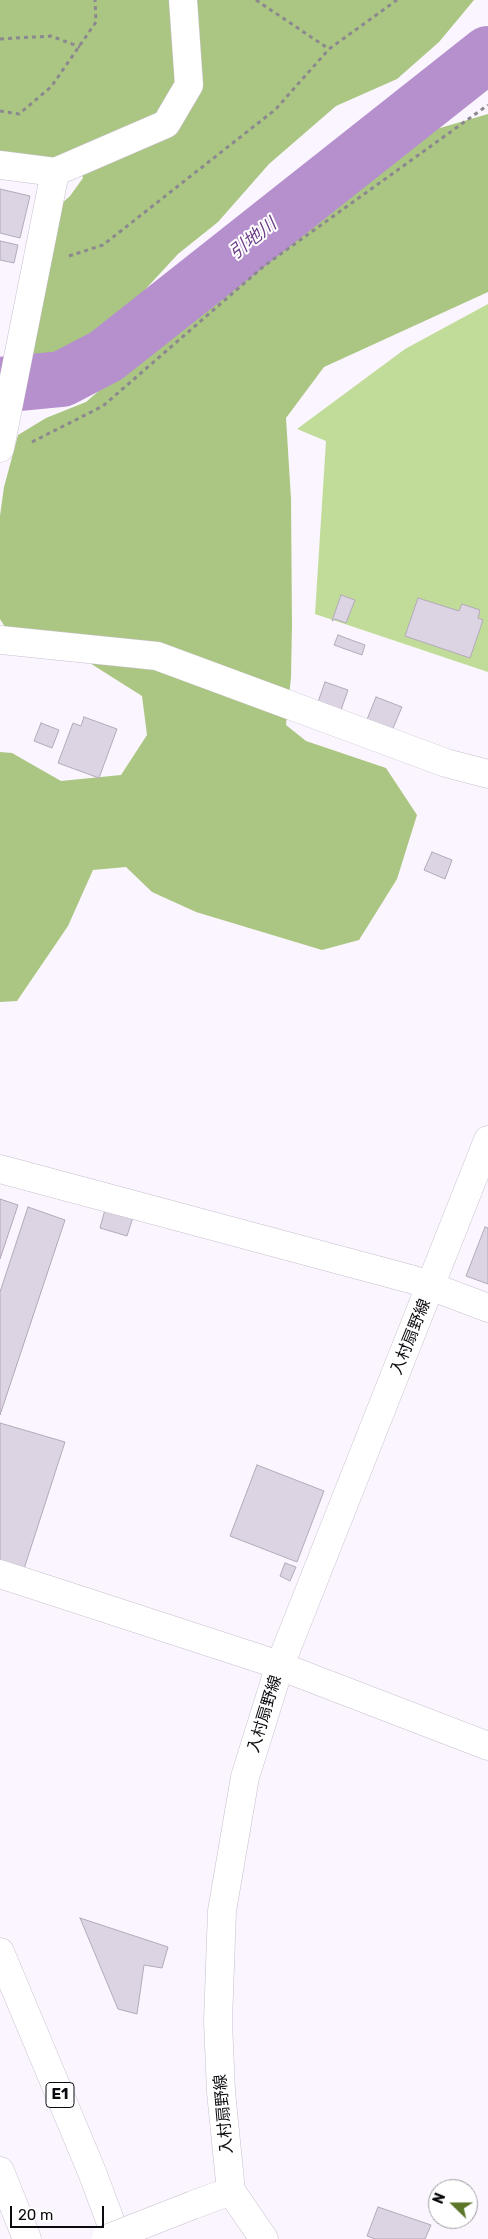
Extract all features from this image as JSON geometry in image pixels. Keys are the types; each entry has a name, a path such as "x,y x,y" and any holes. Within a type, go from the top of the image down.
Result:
{"main road":[{"path":"0,165 55,172 166,124 189,85 183,0"},
{"path":"9,440 7,370 55,172"},
{"path":"0,640 157,656 446,764 488,774"},
{"name":"入村扇野線","path":"231,2191 221,2092 219,2030 222,1911 245,1777 280,1665 488,1140"},
{"path":"0,1168 431,1286 488,1308"},
{"path":"0,1574 280,1665 488,1746"},
{"name":"E1","path":"0,1952 92,2172 117,2239"},
{"path":"0,2171 27,2239"},
{"path":"106,2239 231,2191 264,2239"}],"path":[{"path":"0,111 19,114 51,87 96,22 95,0"},
{"path":"256,0 329,49"},
{"path":"62,258 103,245 276,109 329,49 398,0"},
{"path":"0,39 51,36 80,47"},
{"path":"9,440 103,406 264,266 488,105"}],"green space":[{"path":"0,0 474,0 439,42 397,79 336,106 269,164 218,222 178,254 129,307 88,343 62,361 32,367 25,356 53,211 70,196 83,178 80,170 0,177"},
{"path":"488,114 488,292 324,367 286,418 291,499 292,625 291,677 286,725 306,741 386,768 417,815 397,879 359,940 322,950 196,912 152,892 126,867 93,870 68,926 17,1001 0,1002 0,752 12,753 61,781 121,775 147,735 142,696 74,653 5,627 0,619 0,516 4,487 18,435 46,418 86,402 302,215 416,135"},
{"path":"488,304 488,672 315,614 326,441 297,429 405,349"}],"building":[{"path":"0,189 30,196 20,238 0,233"},
{"path":"0,241 18,245 14,263 0,260"},
{"path":"341,595 355,600 346,623 335,619 332,621"},
{"path":"418,598 459,611 462,604 480,610 478,618 483,620 470,658 405,636"},
{"path":"338,635 365,645 362,655 334,645"},
{"path":"325,682 348,690 341,710 318,702"},
{"path":"376,697 402,707 391,733 366,722"},
{"path":"84,717 117,729 99,778 58,763 73,723 81,726"},
{"path":"41,723 59,730 52,748 34,741"},
{"path":"432,852 452,860 445,879 424,870"},
{"path":"0,1199 18,1205 0,1259"},
{"path":"106,1206 134,1214 127,1236 100,1228"},
{"path":"28,1207 65,1220 0,1415 0,1292"},
{"path":"485,1227 488,1228 488,1284 466,1276"},
{"path":"0,1423 65,1442 23,1572 0,1565"},
{"path":"257,1465 324,1491 297,1562 230,1536"},
{"path":"285,1563 296,1567 290,1581 280,1576"},
{"path":"80,1918 168,1947 162,1968 144,1965 137,2014 118,2009"},
{"path":"378,2207 428,2224 429,2229 425,2239 375,2239 367,2236"}],"waterway":[{"name":"引地川","path":"0,385 62,379 106,356 488,54"}]}
